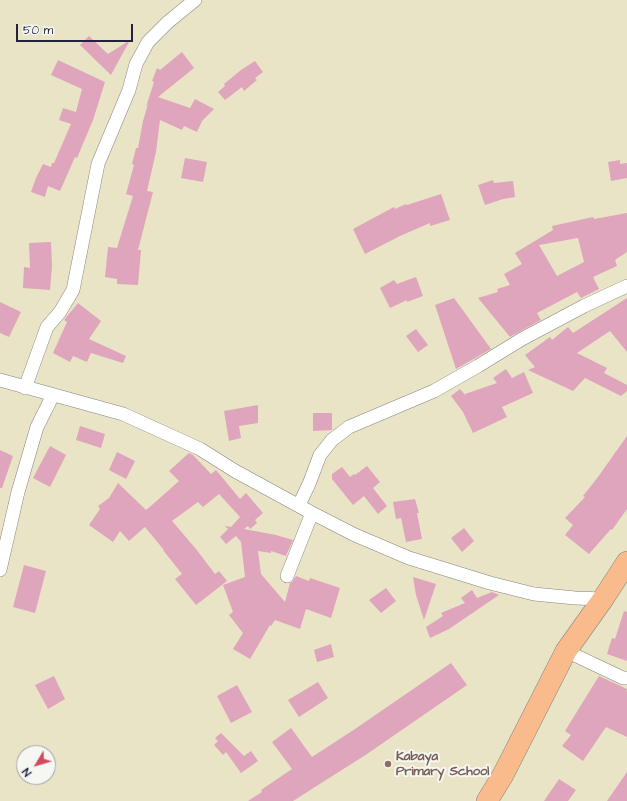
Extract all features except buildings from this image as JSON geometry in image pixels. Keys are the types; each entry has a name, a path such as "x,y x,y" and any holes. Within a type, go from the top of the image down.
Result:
{"main road":[{"path":"487,801 503,775 566,651 627,562"}],"street":[{"path":"25,388 47,327 60,312 73,290 98,164 129,90 136,64 148,42 168,22 195,0"},
{"path":"299,505 320,455 332,440 349,427 434,390 478,366 529,335 584,306 627,286"},
{"path":"0,380 123,414 200,449 235,471 355,535 409,558 490,583 534,594 603,599"},
{"path":"0,570 18,492 33,441 53,395"},
{"path":"287,576 312,513"},
{"path":"566,651 623,678 627,678"}],"place":[{"name":"Kabaya Primary School","path":"388,764"}]}
